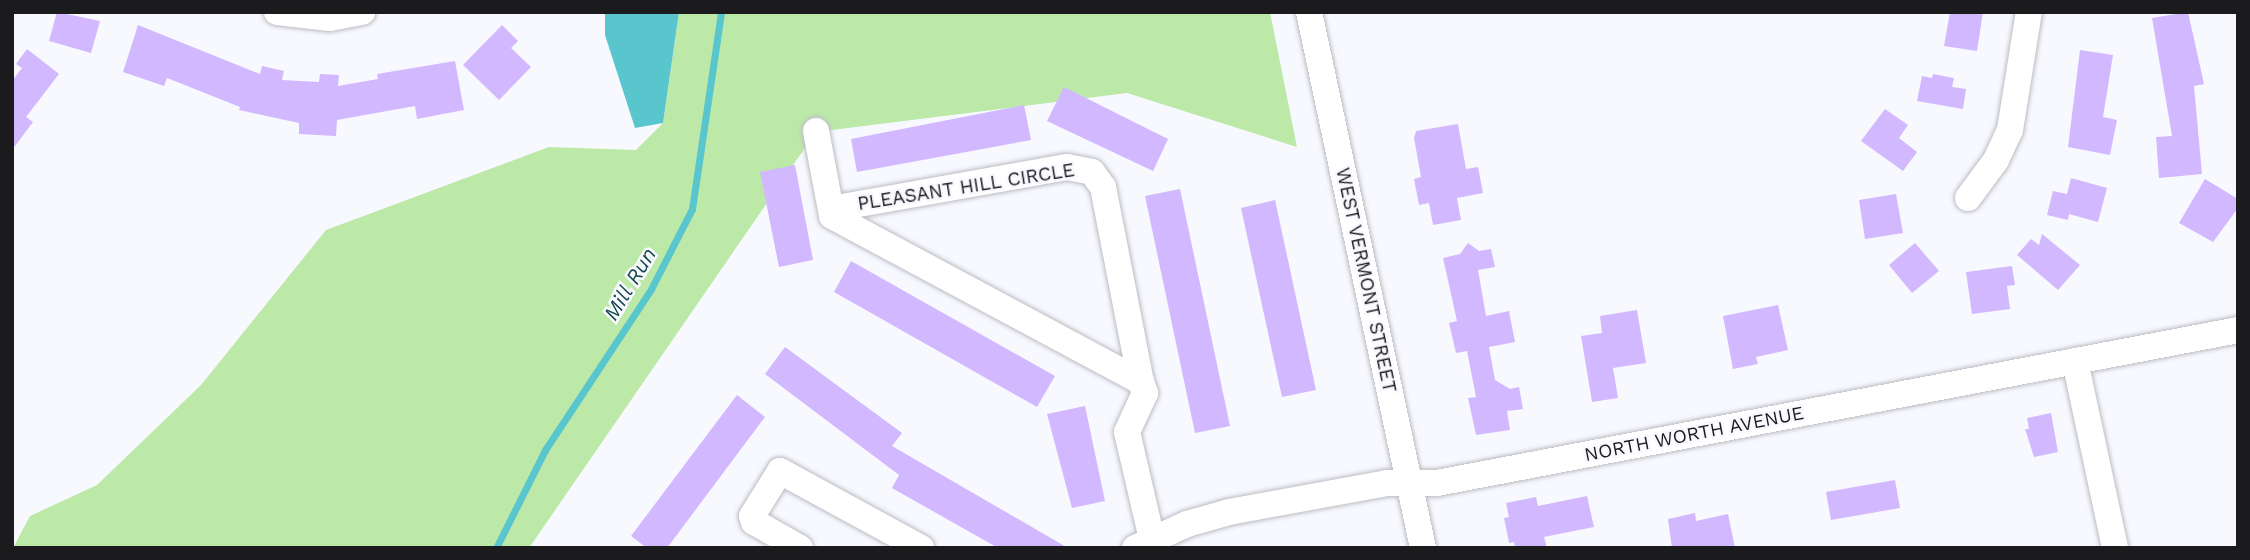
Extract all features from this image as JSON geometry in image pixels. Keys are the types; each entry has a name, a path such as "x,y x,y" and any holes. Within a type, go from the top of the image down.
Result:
{"street":[{"path":"277,12 330,18 362,12"},
{"name":"WEST VERMONT STREET","path":"1309,12 1423,548"},
{"path":"1968,198 1996,160 2010,130 2029,12"},
{"name":"PLEASANT HILL CIRCLE","path":"816,131 832,216 1141,382"},
{"name":"PLEASANT HILL CIRCLE","path":"831,209 1067,167 1092,172 1103,187 1145,393 1127,432 1147,545"},
{"name":"NORTH WORTH AVENUE","path":"1147,545 1229,512 1387,483 1437,483 2238,330"},
{"path":"2075,361 2115,548"},
{"path":"800,548 754,522 752,516 780,471 921,548"}],"green space":[{"path":"679,12 1270,12 1297,147 1127,93 816,132 529,548 13,548 30,516 97,485 201,385 326,230 549,147 636,150 663,123"}],"water":[{"path":"605,12 679,12 663,123 635,128 605,35"}],"building":[{"path":"57,12 100,21 91,53 49,41"},
{"path":"1950,12 1983,12 1977,51 1944,46"},
{"path":"2188,12 2204,84 2194,86 2202,174 2159,178 2156,137 2172,136 2152,18"},
{"path":"138,25 260,74 262,66 284,71 282,80 319,82 320,74 339,75 338,86 378,79 377,74 455,61 464,110 417,119 415,106 337,120 336,136 299,134 299,123 239,110 240,107 167,78 164,86 123,72"},
{"path":"502,25 518,41 511,48 531,67 499,100 463,65"},
{"path":"27,49 59,74 26,117 33,122 12,150 12,81 22,68 16,64"},
{"path":"2080,50 2113,55 2103,117 2117,120 2110,155 2068,147"},
{"path":"1933,74 1954,78 1952,87 1966,89 1963,109 1917,101 1922,76 1932,78"},
{"path":"1064,87 1168,139 1153,171 1047,121"},
{"path":"1024,105 1031,140 857,172 851,139"},
{"path":"1885,109 1908,125 1899,138 1917,152 1903,171 1861,141"},
{"path":"1458,124 1466,169 1478,167 1483,193 1457,198 1461,220 1433,225 1429,203 1419,205 1414,179 1421,177 1414,138 1416,131"},
{"path":"795,165 813,260 779,267 760,172"},
{"path":"2071,178 2107,188 2098,222 2069,214 2068,220 2047,215 2053,191 2067,194"},
{"path":"2205,179 2238,199 2238,208 2213,242 2179,223"},
{"path":"1180,189 1230,426 1195,433 1145,196"},
{"path":"1896,194 1903,233 1865,239 1859,200"},
{"path":"1275,200 1316,390 1282,397 1241,208"},
{"path":"2042,234 2080,265 2058,290 2017,255 2031,239 2039,245"},
{"path":"1468,243 1479,251 1491,249 1495,267 1478,270 1486,316 1509,311 1515,342 1489,347 1495,380 1510,389 1519,387 1523,409 1507,411 1510,430 1476,435 1468,398 1476,397 1467,351 1456,353 1449,323 1457,321 1443,258 1460,254"},
{"path":"1915,243 1939,271 1912,293 1889,265"},
{"path":"851,261 1055,376 1037,407 834,292"},
{"path":"2012,266 2015,285 2007,286 2010,309 1972,314 1966,272"},
{"path":"1778,305 1788,350 1756,357 1758,364 1733,369 1723,316"},
{"path":"1637,310 1646,363 1613,368 1618,398 1592,402 1581,336 1602,333 1600,316"},
{"path":"785,347 902,433 892,446 1068,548 998,548 892,488 899,475 765,374"},
{"path":"737,395 765,417 667,548 647,548 631,536"},
{"path":"1085,406 1105,501 1072,508 1047,414"},
{"path":"2051,413 2058,452 2034,457 2025,429 2029,429 2027,418"},
{"path":"1895,480 1900,508 1831,520 1826,492"},
{"path":"1587,496 1594,527 1544,537 1547,548 1515,548 1514,542 1509,543 1504,518 1509,517 1506,503 1536,497 1538,506"},
{"path":"1695,513 1696,521 1728,514 1735,548 1672,548 1668,519"}],"waterway":[{"name":"Mill Run","path":"496,548 545,450 651,289 692,209 721,12"}]}
